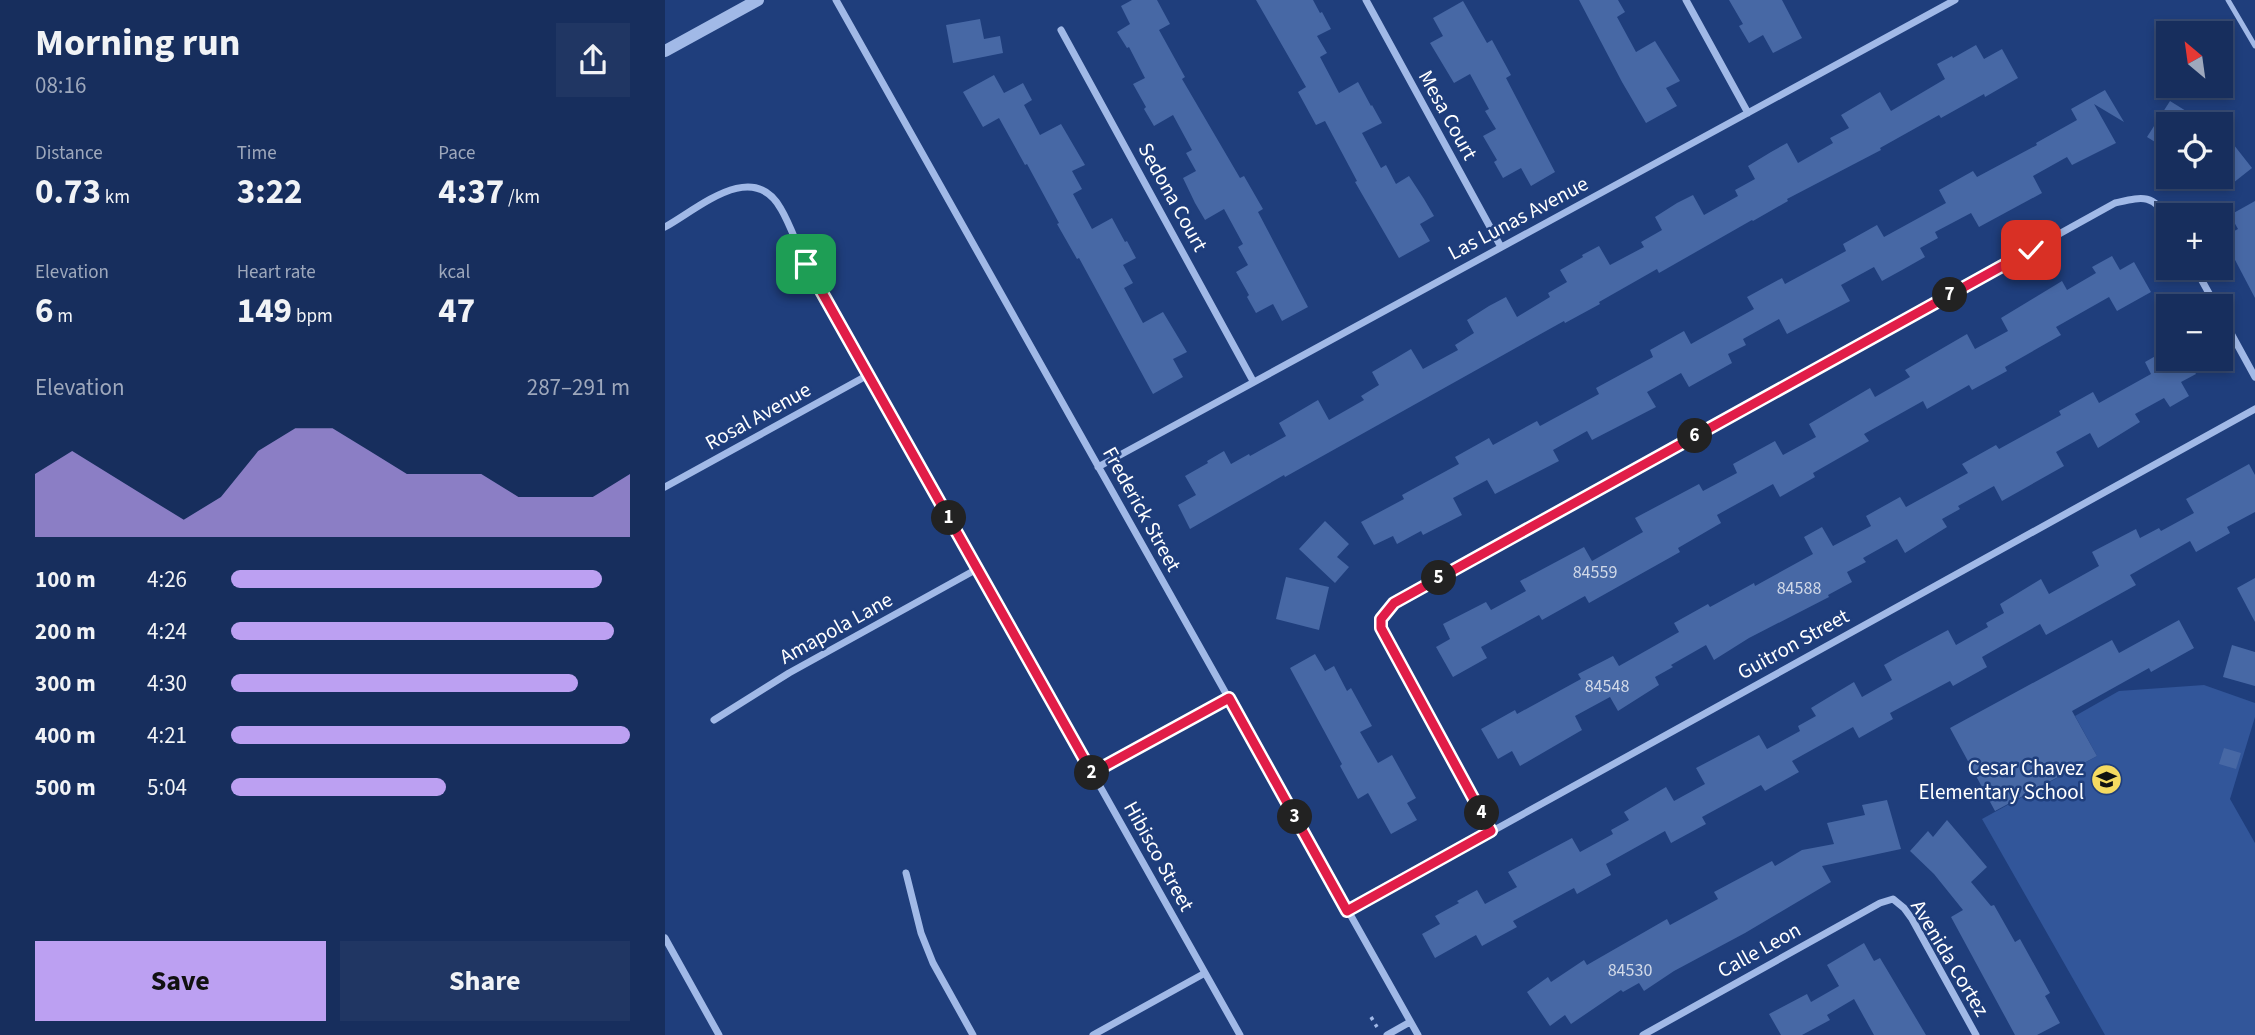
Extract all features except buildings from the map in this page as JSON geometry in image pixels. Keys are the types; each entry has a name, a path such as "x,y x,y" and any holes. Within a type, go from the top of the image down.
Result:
{"street":[{"path":"665,51 758,0"},
{"name":"Frederick Street","path":"835,0 1417,1035"},
{"name":"Mesa Court","path":"1366,0 1501,247"},
{"path":"1686,0 1748,113"},
{"name":"Las Lunas Avenue","path":"1098,467 1955,0"},
{"name":"Sedona Court","path":"1061,30 1253,381"},
{"name":"Hibisco Street","path":"665,228 737,187 756,187 770,195 780,207 806,264 1240,1035"},
{"path":"1491,831 1381,628 1381,619 1394,603 2115,204 2148,198 2158,203"},
{"path":"2233,337 2255,377"},
{"name":"Rosal Avenue","path":"665,487 868,375"},
{"name":"Guitron Street","path":"1347,911 2255,409"},
{"name":"Amapola Lane","path":"714,720 789,673 978,569"},
{"path":"1092,773 1229,698"},
{"path":"906,873 921,933 933,963 973,1035"},
{"name":"Calle Leon","path":"1643,1035 1880,902 1893,899"},
{"name":"Avenida Cortez","path":"1893,899 1912,919 1976,1035"},
{"path":"665,938 719,1035"},
{"path":"1093,1035 1205,973"},
{"path":"1387,1035 1410,1022"}],"lane":[{"path":"2228,0 2255,46"}],"shaded area":[{"name":"Cesar Chavez Elementary School","path":"2204,685 2255,703 2255,717 2230,799 2255,843 2255,1035 2105,1035 1982,819 2097,756 2075,716 2119,691"}],"place":[{"name":"Cesar Chavez Elementary School","path":"2107,780"}],"route":[{"path":"806,264 1092,773 1229,698 1347,911 1491,831 1381,628 1381,619 1394,603 2031,250"}]}
